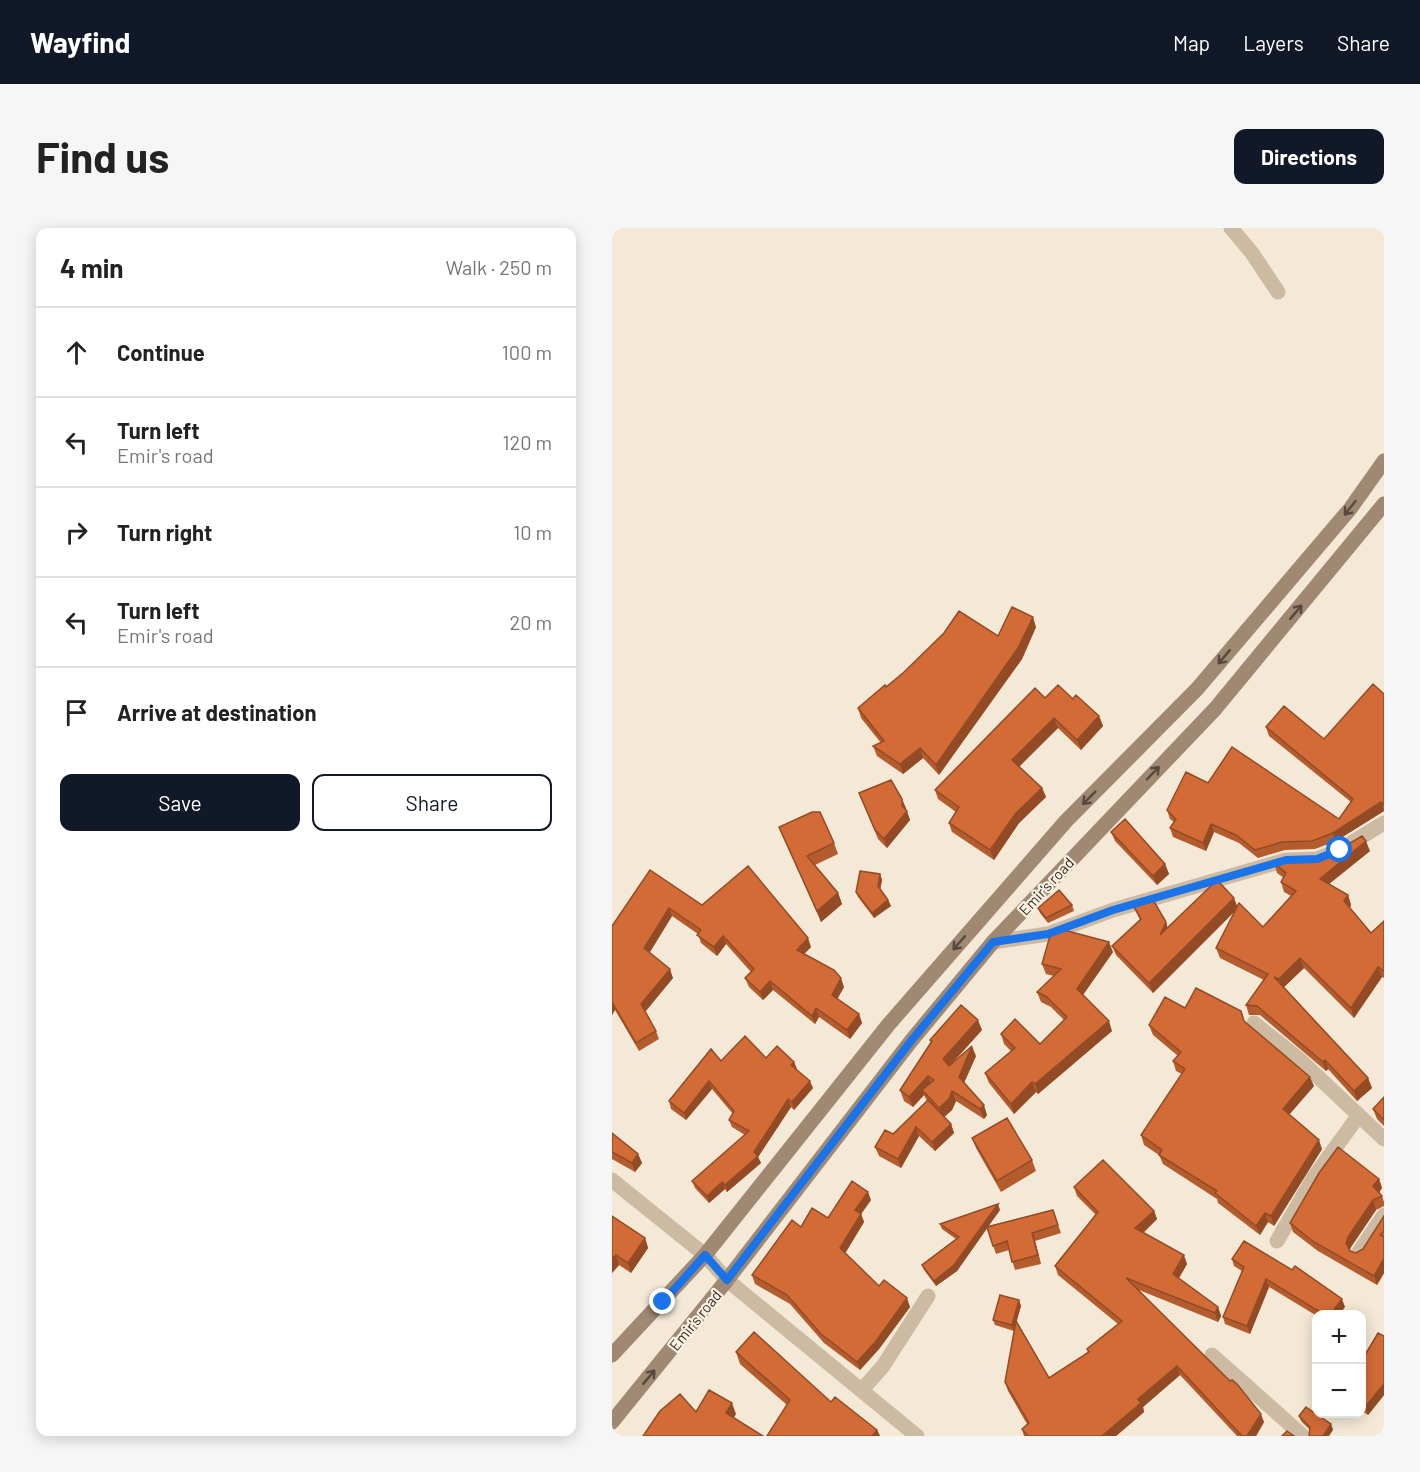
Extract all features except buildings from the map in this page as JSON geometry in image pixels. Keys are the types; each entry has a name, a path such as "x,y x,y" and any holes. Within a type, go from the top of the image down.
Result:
{"main road":[{"name":"Emir's road","path":"612,1355 705,1255 889,1024 1066,821 1197,689 1350,509 1384,460"},
{"name":"Emir's road","path":"612,1422 727,1280 911,1041 993,942 1215,709 1384,504"}],"street":[{"path":"1231,228 1252,253 1278,292"},
{"path":"993,942 1048,934 1113,910 1286,860 1317,859 1340,850 1384,823"},
{"path":"1254,1023 1299,1059 1384,1140"},
{"path":"1277,1240 1314,1177 1359,1115"},
{"path":"612,1180 705,1255 727,1280 862,1390 898,1430 917,1436"},
{"path":"1359,1252 1384,1215"},
{"path":"862,1390 883,1366 928,1296"},
{"path":"1212,1355 1303,1436"}],"route":[{"path":"663,1302 705,1255 727,1280 911,1041 993,942 1048,934 1113,910 1286,860 1317,859 1340,850"}]}
